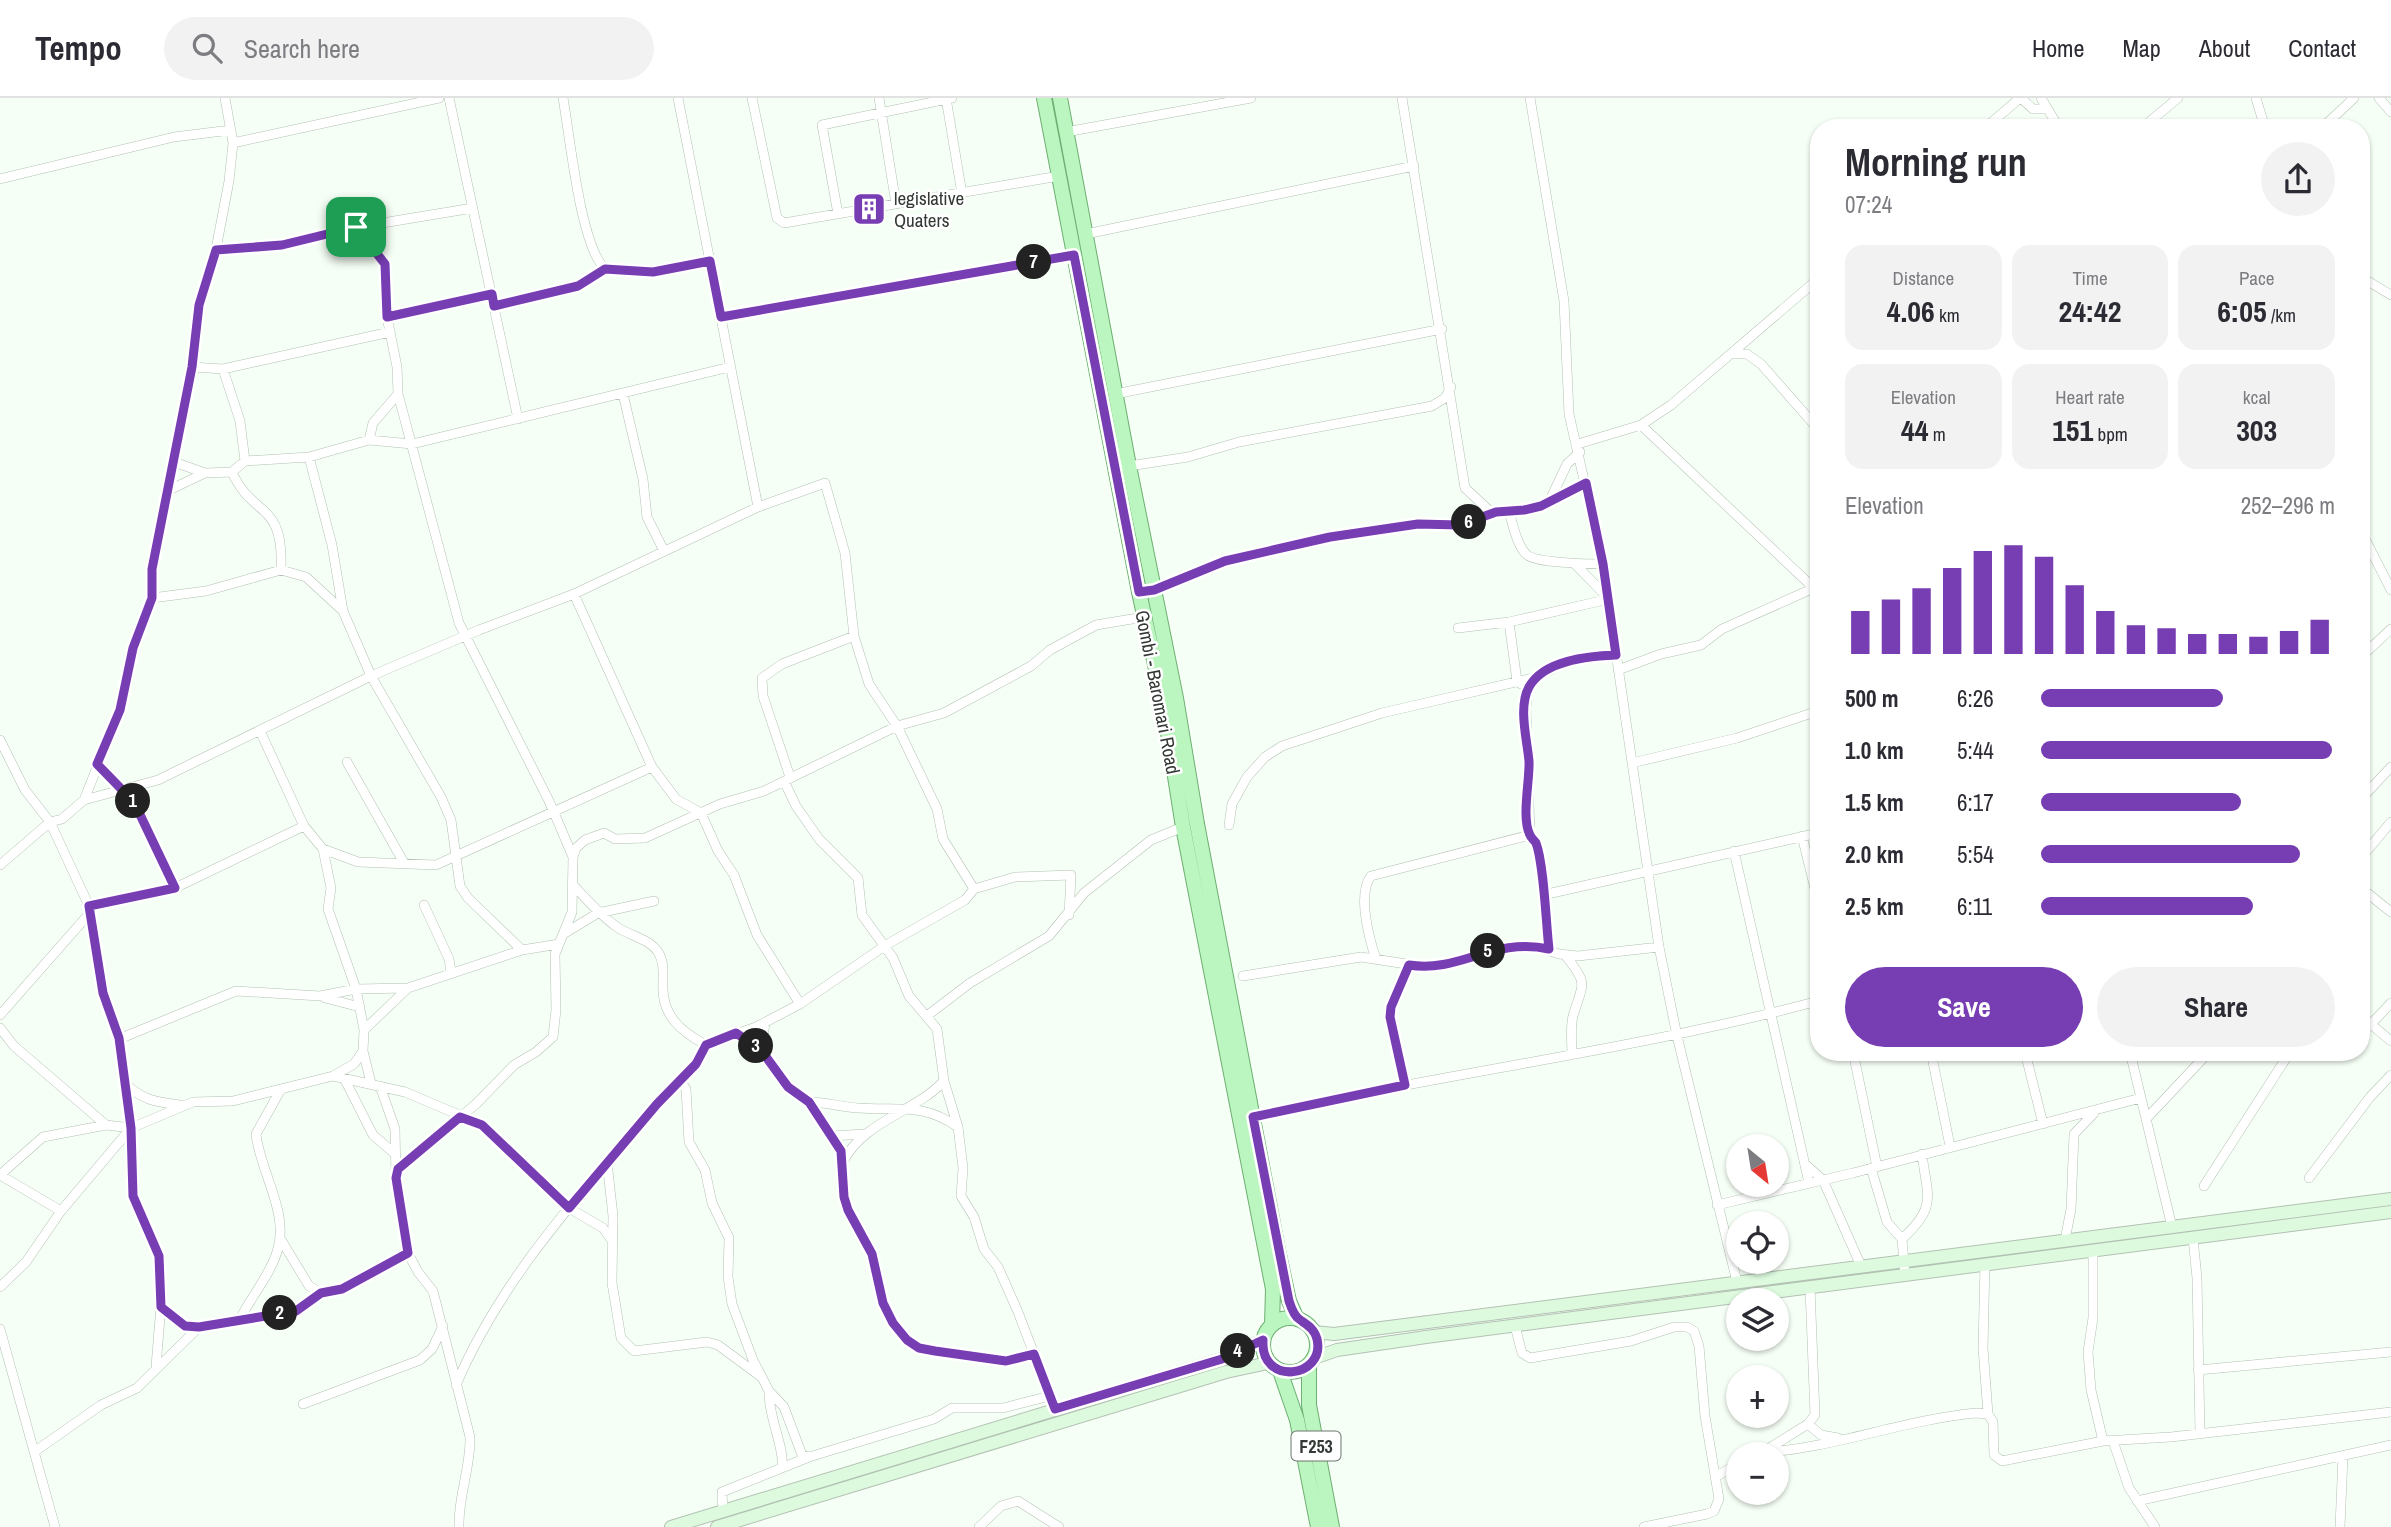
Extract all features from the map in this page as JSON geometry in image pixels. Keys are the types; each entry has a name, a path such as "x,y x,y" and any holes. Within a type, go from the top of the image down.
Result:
{"main road":[{"name":"Gombi - Baromari Road","path":"1044,98 1139,592 1163,701 1184,827 1247,1119"},
{"name":"Gombi - Baromari Road","path":"1060,98 1154,590 1247,1119"},
{"path":"1247,1119 1289,1301 1297,1319 1314,1332 1334,1335 1861,1265 2391,1199"},
{"path":"671,1527 1222,1359 1263,1340 1272,1325 1273,1289 1247,1119"},
{"path":"717,1527 1274,1367 1293,1373 1337,1350 2391,1212"},
{"path":"1272,1325 1288,1318 1297,1319"},
{"name":"F253","path":"1314,1332 1317,1349 1312,1362 1308,1405 1332,1527"},
{"name":"F253","path":"1263,1340 1264,1356 1274,1367 1297,1419 1318,1527"}],"street":[{"path":"84,800 120,710 133,648 152,598 152,569 165,492 174,462 192,367 199,305 216,250 233,144 225,98"},
{"path":"233,144 439,98"},
{"path":"449,98 518,419"},
{"path":"563,98 590,240 594,256 605,269"},
{"path":"678,98 758,508"},
{"path":"752,98 777,218 784,223 1059,176"},
{"path":"879,98 896,204"},
{"path":"838,214 822,125 948,98 962,194"},
{"path":"1066,132 1214,102 1251,98"},
{"path":"1402,98 1442,329 1465,488 1492,513"},
{"path":"1530,98 1564,301 1569,414 1579,448 1609,599 1659,947 1677,1036 1737,1282"},
{"path":"1996,119 2021,98 2033,109 2045,109"},
{"path":"2041,98 2052,119"},
{"path":"2153,119 2178,98"},
{"path":"2256,98 2262,119"},
{"path":"2332,119 2354,98"},
{"path":"2379,98 2391,112"},
{"path":"0,179 174,137 231,130"},
{"path":"1086,234 1415,166"},
{"path":"216,250 282,245 356,227 473,208"},
{"path":"356,227 385,264 387,317 397,367 398,394 459,623 549,801 573,857"},
{"path":"721,317 1074,255"},
{"path":"494,306 578,286 605,269 653,272 710,261"},
{"path":"2370,282 2391,295"},
{"path":"1550,500 1567,464 1579,448 1641,425 1671,405 1810,286"},
{"path":"387,317 492,294"},
{"path":"1115,394 1442,329"},
{"path":"192,367 223,369 390,332"},
{"path":"1732,354 1748,354 1761,365 1810,420"},
{"path":"174,462 205,473 232,472 245,460 309,457 369,440 412,444 730,366"},
{"path":"223,369 240,421 245,460"},
{"path":"1129,466 1188,457 1239,442 1432,406 1445,398 1451,387"},
{"path":"369,440 373,423 398,394"},
{"path":"622,394 643,479 647,517 663,549"},
{"path":"1641,425 1810,584"},
{"path":"309,457 332,545 343,611 371,677 441,797 450,820 460,886 468,898 523,950"},
{"path":"232,472 274,520 282,543 281,570"},
{"path":"165,492 205,473"},
{"path":"0,865 50,822 62,819 84,800 158,780 371,677 574,594 663,549 670,550 758,508 825,483 845,554 854,636 869,684 897,726 937,809 943,839 974,889"},
{"path":"1139,592 1154,590 1225,561 1330,537 1418,524 1460,525 1492,513 1532,508 1586,483"},
{"path":"1509,511 1518,540 1527,556 1538,560 1548,558 1575,564 1603,564"},
{"path":"2370,549 2391,590"},
{"path":"1575,564 1609,599"},
{"path":"152,598 206,591 281,570 306,577 343,611"},
{"path":"1618,670 1661,654 1701,645 1722,629 1810,592"},
{"path":"574,594 652,767 676,799 702,813 718,851 734,875 757,935 800,1004"},
{"path":"1458,628 1509,622 1609,599"},
{"path":"398,1169 460,1117 514,1065 536,1052 553,1037 556,1010 555,954 572,912 573,857 576,848 604,833 615,839 645,838 787,780 897,726 944,713 1031,666 1050,650 1096,625 1144,617"},
{"path":"1509,622 1517,681 1528,689"},
{"path":"2370,649 2391,629"},
{"path":"854,636 782,664 762,678 763,696 796,806 819,839 858,878 862,915 886,945 901,971 909,996 928,1015 937,1029 944,1081 958,1127 963,1168 961,1196 974,1217 984,1249 998,1268 1018,1312 1055,1409"},
{"path":"1229,825 1231,804 1247,777 1265,757 1282,746 1382,713 1537,677 1572,659 1616,655"},
{"path":"1537,677 1528,689 1525,728 1530,835 1538,850 1549,949"},
{"path":"1632,763 1737,738 1810,714"},
{"path":"260,731 304,826 323,849 331,888 328,909 356,989 364,1030 363,1051 395,1129 394,1153 398,1169 396,1178 408,1253 433,1291 470,1437 470,1451 458,1501 459,1527"},
{"path":"0,740 24,790 50,822 88,911 103,993 119,1038 131,1128 133,1196 159,1256 161,1307 156,1366"},
{"path":"347,762 404,863"},
{"path":"97,764 134,802 175,888"},
{"path":"323,849 358,862 436,865 457,858 652,767"},
{"path":"2370,789 2391,767"},
{"path":"2370,847 2391,822"},
{"path":"0,1016 88,911 175,888 304,826"},
{"path":"928,1015 970,983 1049,936 1069,915 1084,893 1151,840 1184,827"},
{"path":"1543,895 1810,834"},
{"path":"1376,959 1366,906 1365,883 1371,876 1530,835"},
{"path":"1802,836 1810,868"},
{"path":"1734,851 1773,1013 1809,1183"},
{"path":"456,1385 469,1352 530,1254 657,1104 681,1082 696,1064 706,1045 765,1023 800,1004 886,945 965,900 974,889 1014,877 1071,875 1069,915"},
{"path":"574,886 598,913 620,929 654,946 661,955 664,968 665,1008 685,1033 706,1045"},
{"path":"2370,895 2391,912"},
{"path":"565,933 598,913 654,901"},
{"path":"424,905 449,959 451,972"},
{"path":"320,996 356,989 408,988 523,950 559,944"},
{"path":"1243,976 1339,958 1376,959 1426,967 1448,965 1500,948 1531,945 1565,955 1659,947"},
{"path":"1565,955 1580,974 1583,989 1572,1018 1572,1055"},
{"path":"1405,1085 1390,1017 1391,1007 1409,965"},
{"path":"364,1030 408,988"},
{"path":"119,1038 236,992 320,996 360,1007"},
{"path":"1247,1119 1405,1085 1677,1036 1810,1003"},
{"path":"2391,1003 2371,1024 2391,1041"},
{"path":"761,1050 765,1023"},
{"path":"0,1028 14,1046 106,1125"},
{"path":"736,1033 761,1050 788,1087 809,1102 841,1151 844,1197 848,1210 872,1254 883,1303 893,1323 907,1340 919,1348 1006,1361 1034,1354"},
{"path":"126,1084 141,1098 153,1102 180,1105 233,1101 333,1076 354,1064 363,1051"},
{"path":"1855,1061 1874,1167 1887,1222 1902,1239 1905,1275"},
{"path":"1933,1061 1950,1146"},
{"path":"2027,1061 2043,1124"},
{"path":"2132,1061 2172,1227"},
{"path":"2146,1119 2201,1061"},
{"path":"2204,1186 2284,1061"},
{"path":"2309,1178 2370,1097 2391,1075"},
{"path":"333,1076 405,1092 482,1125 569,1208 603,1228 610,1238"},
{"path":"345,1080 373,1135 394,1153"},
{"path":"842,1163 864,1134 912,1108 944,1081"},
{"path":"681,1082 686,1089 689,1142 705,1170 712,1203 729,1238 727,1278 732,1304 762,1378 784,1408 797,1449 802,1455 809,1457"},
{"path":"240,1319 277,1253 280,1238 273,1194 256,1134 281,1089"},
{"path":"1717,1205 2060,1119 2094,1113 2141,1098"},
{"path":"809,1102 859,1109 912,1108 930,1111 958,1127"},
{"path":"0,1287 26,1262 61,1211 131,1128 180,1105"},
{"path":"2065,1240 2071,1209 2074,1134 2094,1113"},
{"path":"2060,1119 2074,1134"},
{"path":"61,1211 0,1175 23,1158 41,1139 106,1125 131,1128"},
{"path":"832,1136 864,1134"},
{"path":"1902,1239 1925,1214 1930,1194 1922,1154"},
{"path":"607,1162 613,1216 610,1238 612,1283 621,1338 625,1346 634,1351 707,1342 718,1345 762,1378"},
{"path":"1805,1164 1823,1180 1861,1265"},
{"path":"280,1238 309,1286 321,1293"},
{"path":"2193,1238 2197,1278 2200,1433"},
{"path":"2093,1251 2093,1318 2088,1352 2091,1390 2103,1441"},
{"path":"161,1307 185,1326 199,1327 296,1311 321,1293 342,1289 408,1253"},
{"path":"1985,1265 1983,1348 1988,1414 1993,1422 1994,1455 2002,1461 2103,1441 2391,1412"},
{"path":"1779,1442 1808,1424 1815,1415 1810,1288"},
{"path":"303,1404 420,1360 432,1349 443,1326"},
{"path":"1515,1326 1522,1353 1530,1358 1631,1341 1674,1327 1687,1327 1694,1331 1699,1346 1705,1416 1719,1499 1714,1511 1644,1527"},
{"path":"34,1452 100,1405 137,1388 156,1366 199,1327"},
{"path":"0,1329 54,1527"},
{"path":"453,1366 469,1352"},
{"path":"2198,1370 2391,1352"},
{"path":"769,1391 771,1423 781,1450 782,1466"},
{"path":"723,1511 722,1492 782,1466 934,1419 952,1408 1003,1408 1049,1396"},
{"path":"1789,1452 1843,1438 1961,1415 1988,1414"},
{"path":"1808,1424 1821,1435 1843,1438"},
{"path":"2113,1441 2129,1488 2155,1527"},
{"path":"2137,1501 2391,1445"},
{"path":"2343,1456 2341,1522 2351,1527"},
{"path":"1715,1477 1726,1471"},
{"path":"979,1527 1001,1506 1018,1501 1059,1527"}],"place":[{"name":"legislative Quaters","path":"869,209"}],"route":[{"path":"356,227 385,264 387,317 492,294 494,306 578,286 605,269 653,272 710,261 721,317 1074,255 1139,592 1154,590 1225,561 1330,537 1418,524 1460,525 1496,512 1541,506 1586,483 1603,564 1616,655 1590,656 1558,664 1537,677 1528,689 1525,708 1530,781 1527,802 1530,835 1538,850 1549,949 1531,945 1500,948 1477,953 1448,965 1409,965 1391,1007 1390,1017 1405,1085 1253,1117 1289,1301 1297,1319 1310,1326 1317,1340 1317,1349 1309,1365 1293,1373 1275,1369 1264,1356 1263,1340 1222,1359 1055,1409 1034,1354 1006,1361 919,1348 907,1340 893,1323 883,1303 872,1254 848,1210 844,1197 841,1151 809,1102 788,1087 761,1050 736,1033 706,1045 696,1064 681,1082 657,1104 569,1208 482,1125 472,1119 460,1117 398,1169 396,1178 408,1253 342,1289 321,1293 296,1311 199,1327 185,1326 161,1307 159,1256 133,1196 135,1175 131,1128 118,1030 103,993 98,953 88,915 89,906 175,888 134,802 97,764 120,710 133,648 152,598 152,569 165,492 174,462 192,367 199,305 216,250 282,245 356,227"}]}
